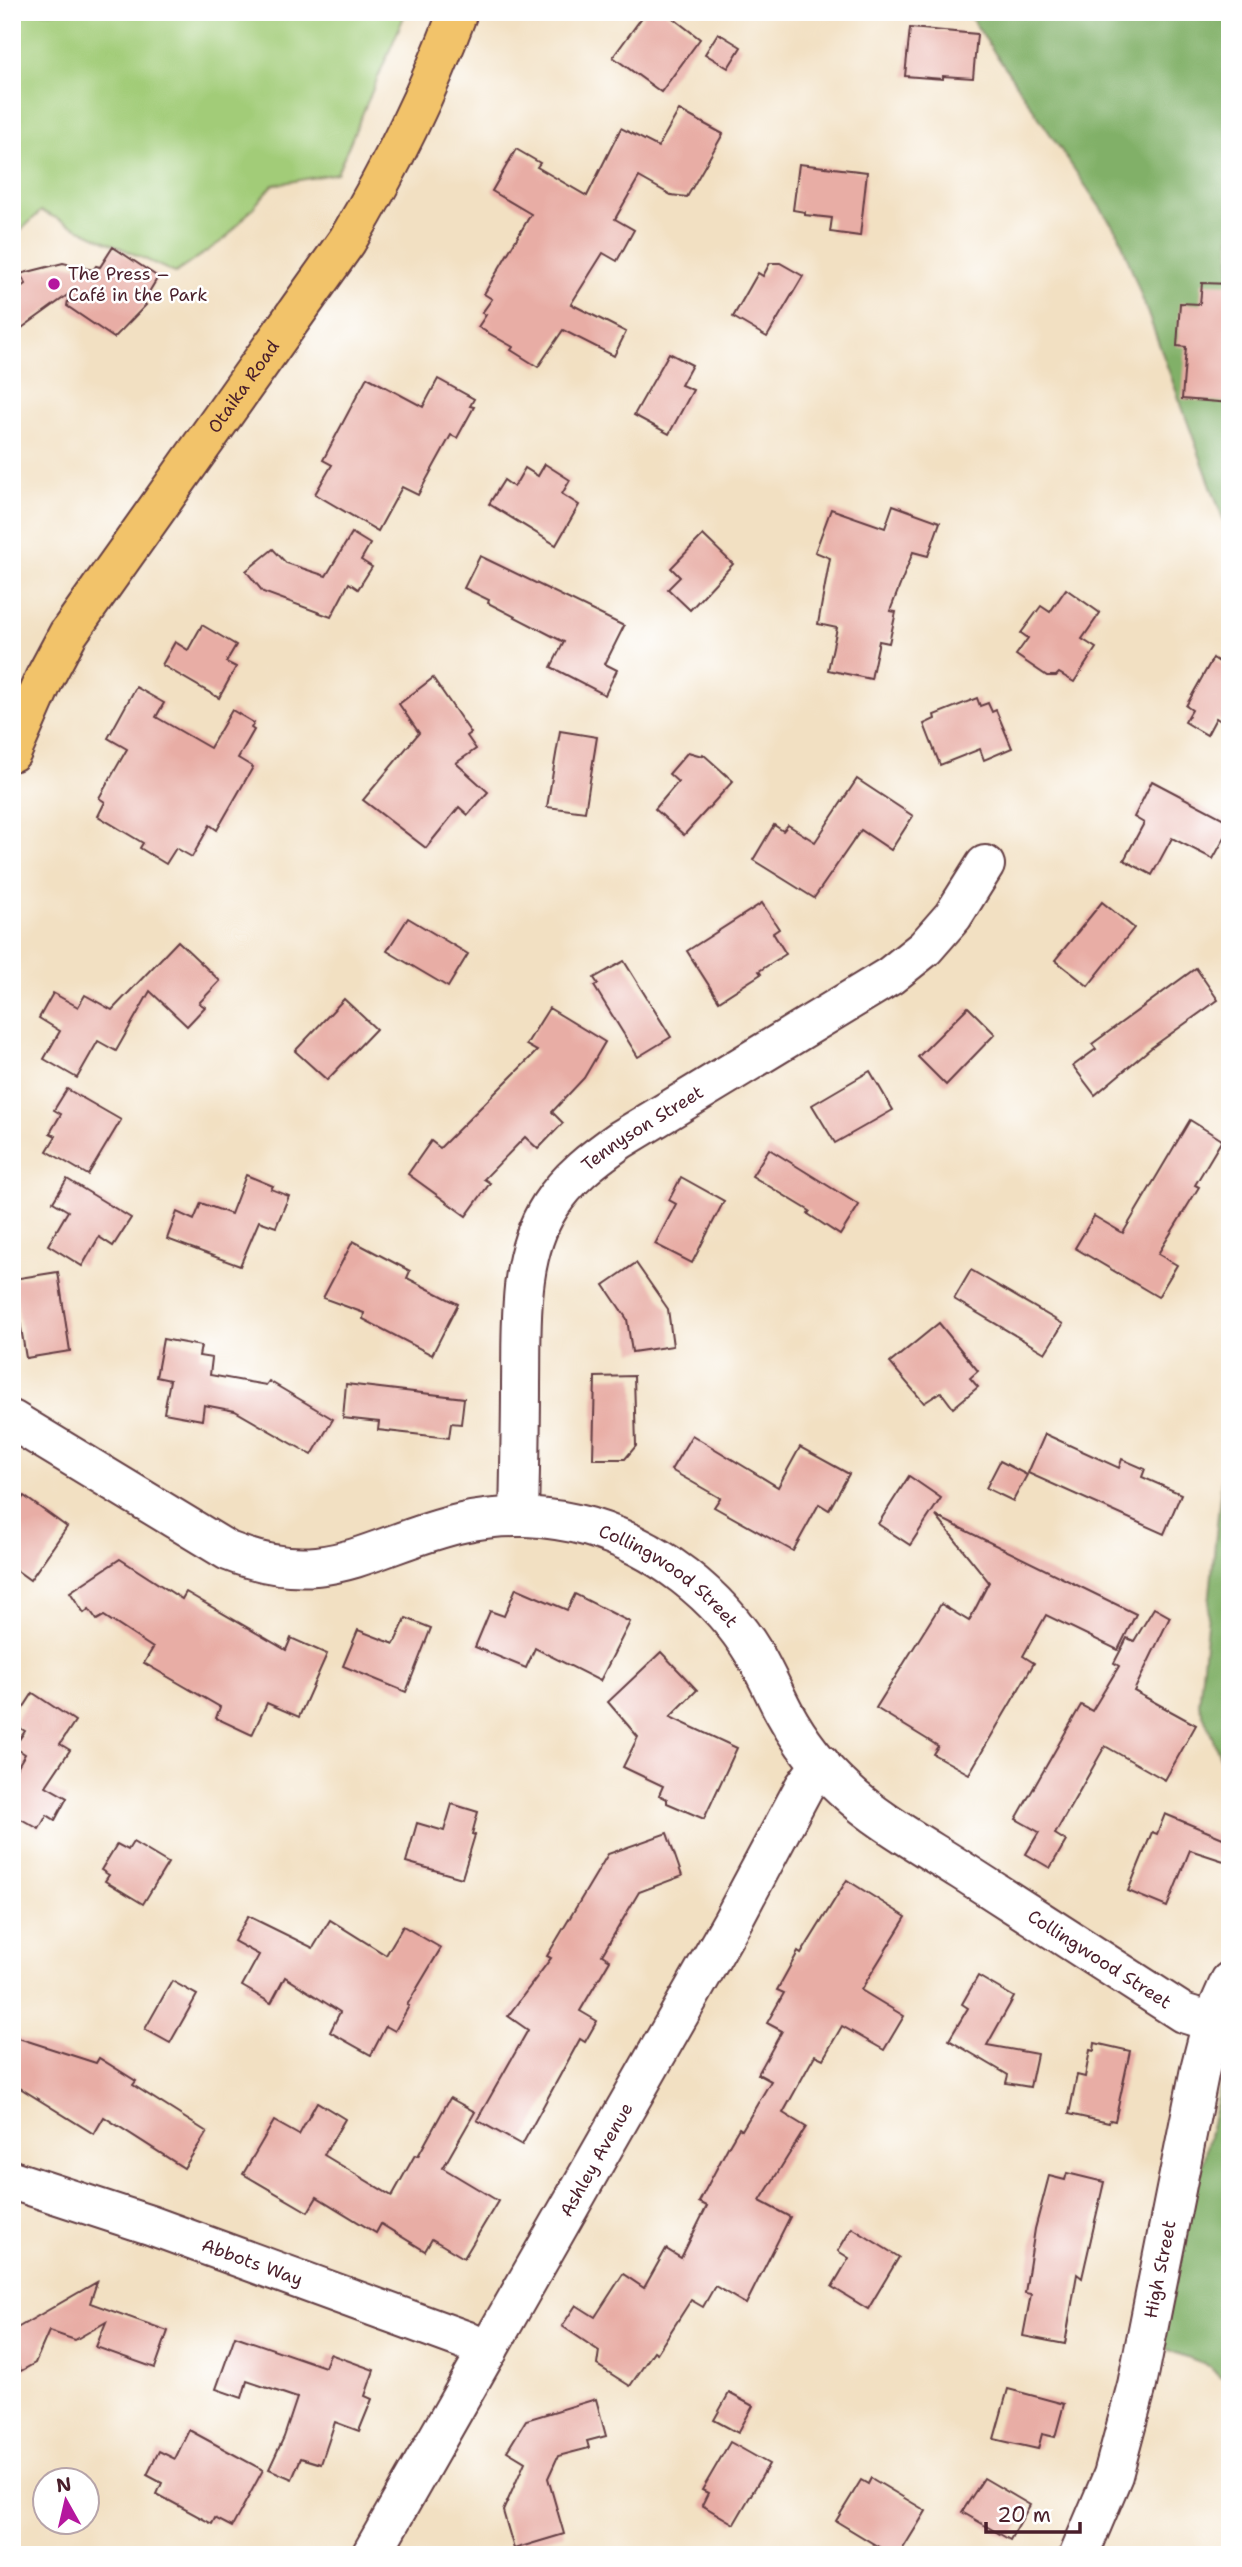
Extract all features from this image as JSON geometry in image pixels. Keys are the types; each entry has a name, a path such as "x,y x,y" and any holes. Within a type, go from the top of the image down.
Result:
{"highway":[{"name":"Otaika Road","path":"12,752 44,679 68,635 340,251 379,188 421,103 458,12"}],"street":[{"name":"Tennyson Street","path":"519,1517 523,1309 527,1268 536,1234 550,1207 589,1161 890,976 925,948 953,916 985,865"},
{"name":"Collingwood Street","path":"12,1420 228,1551 252,1561 298,1567 330,1565 461,1523 519,1517 589,1527 649,1553 692,1583 736,1626 755,1655 785,1715 821,1764 845,1790 894,1826 1184,2014 1212,2022"},
{"name":"Ashley Avenue","path":"371,2555 732,1922 804,1787 821,1764"},
{"name":"High Street","path":"1079,2555 1113,2475 1137,2385 1200,2069 1212,2022 1230,1981"},
{"name":"Abbots Way","path":"12,2180 189,2240 465,2340 488,2351"}],"green space":[{"path":"12,12 406,12 337,173 273,185 226,238 175,273 41,211 12,239"},
{"path":"967,12 1230,12 1230,538 1119,235"},
{"path":"1230,1394 1230,1782 1199,1704"},
{"path":"1230,2046 1230,2383 1203,2363 1160,2347"}],"building":[{"path":"646,12 665,12 700,39 661,92 613,57"},
{"path":"910,28 977,34 973,78 905,76"},
{"path":"718,33 741,47 728,68 705,54"},
{"path":"679,110 723,134 687,197 671,195 639,177 615,219 634,230 617,261 603,253 571,304 626,332 614,356 563,330 538,367 511,350 513,347 478,327 486,315 482,313 492,299 484,294 531,214 492,191 516,149 540,163 537,167 587,196 621,128 658,147"},
{"path":"799,164 867,172 860,236 830,232 832,218 805,215 805,212 793,210"},
{"path":"113,247 158,277 143,302 146,305 114,338 67,306 69,294 12,335 12,295 26,284 20,274 63,263 93,270 96,266 100,267"},
{"path":"770,263 780,263 803,276 767,337 733,317 758,273 763,276"},
{"path":"1202,283 1230,284 1230,403 1182,399 1186,347 1177,346 1180,303 1200,304"},
{"path":"669,353 692,365 681,385 693,390 669,434 634,415"},
{"path":"367,377 423,407 438,379 474,399 470,406 474,407 457,438 451,435 418,495 402,487 378,531 315,494 332,465 323,460"},
{"path":"545,464 570,480 562,494 579,505 556,545 489,504 504,480 514,487 525,468 538,476"},
{"path":"893,505 940,522 928,556 913,552 890,611 896,612 889,643 879,641 871,679 828,670 837,628 818,624 830,558 815,552 831,509 885,528"},
{"path":"352,533 370,544 361,560 372,567 358,589 349,583 331,617 263,592 246,571 273,549 286,563 326,576"},
{"path":"703,535 733,564 690,610 668,589 680,577 671,568"},
{"path":"480,556 624,626 605,664 617,670 605,695 551,667 564,642 464,588"},
{"path":"1066,589 1100,613 1082,639 1096,648 1074,682 1059,673 1056,676 1047,676 1016,655 1028,638 1021,633 1041,606 1050,612"},
{"path":"202,625 236,645 226,662 236,667 219,698 162,665 175,642 188,650"},
{"path":"1213,658 1230,669 1230,727 1216,718 1207,735 1185,722 1192,710 1186,706"},
{"path":"433,678 471,733 467,736 476,749 456,763 488,792 468,815 459,807 426,848 363,800 419,733 399,704"},
{"path":"136,687 164,703 156,717 210,748 232,710 254,723 251,728 254,730 238,758 253,767 217,830 210,825 192,857 176,848 166,864 140,848 143,843 98,816 105,802 99,798 127,749 108,738"},
{"path":"977,698 980,706 988,703 992,712 996,710 1012,748 984,760 980,749 940,765 924,724 935,719 934,715"},
{"path":"560,731 597,737 585,812 547,807"},
{"path":"688,752 702,756 703,754 733,781 684,835 655,809 678,782 669,774"},
{"path":"857,779 913,816 891,850 861,830 814,898 753,860 774,825 783,831 788,825 815,842"},
{"path":"1152,781 1230,822 1230,828 1213,859 1172,838 1152,875 1124,860 1144,823 1134,817"},
{"path":"1102,902 1134,928 1088,986 1055,960"},
{"path":"762,903 779,929 773,933 786,954 719,1001 687,951"},
{"path":"408,918 468,954 448,987 387,951"},
{"path":"178,941 220,981 199,1003 205,1007 187,1026 150,991 116,1051 98,1041 77,1078 44,1059 60,1031 39,1018 53,993 78,1007 85,995 112,1010"},
{"path":"624,961 671,1037 638,1057 594,986 598,984 594,978"},
{"path":"1196,968 1218,1000 1151,1048 1095,1095 1073,1066 1096,1049 1092,1044"},
{"path":"344,999 376,1029 327,1080 295,1051"},
{"path":"968,1007 995,1034 946,1085 918,1057"},
{"path":"549,1008 605,1042 584,1078 552,1112 563,1123 538,1149 525,1137 484,1179 490,1183 466,1216 408,1174 431,1141 440,1148 537,1051 526,1045"},
{"path":"870,1071 893,1110 835,1143 812,1105"},
{"path":"67,1089 121,1120 88,1175 47,1151 56,1136 50,1133 61,1114 54,1110"},
{"path":"1190,1120 1222,1140 1195,1185 1199,1187 1158,1254 1177,1265 1158,1297 1075,1248 1094,1216 1123,1233"},
{"path":"769,1149 859,1205 840,1235 808,1214 810,1211 752,1176"},
{"path":"246,1175 289,1196 276,1227 259,1221 240,1266 167,1239 177,1212 194,1220 201,1203 231,1214"},
{"path":"681,1177 724,1201 692,1263 655,1244 676,1204 669,1200"},
{"path":"67,1179 131,1218 113,1246 99,1237 82,1266 48,1245 68,1211 53,1202"},
{"path":"353,1241 410,1271 407,1278 458,1304 432,1355 363,1319 364,1313 323,1298"},
{"path":"636,1263 668,1309 673,1346 632,1352 627,1319 604,1285"},
{"path":"971,1270 1063,1324 1045,1353 954,1299"},
{"path":"58,1272 70,1351 26,1358 13,1279"},
{"path":"939,1323 978,1371 970,1378 978,1387 953,1408 941,1392 924,1403 890,1363"},
{"path":"163,1339 201,1346 199,1356 212,1358 210,1375 266,1385 269,1381 333,1419 312,1455 235,1411 204,1405 202,1420 164,1413 170,1380 156,1377"},
{"path":"634,1376 636,1446 625,1459 593,1459 595,1377"},
{"path":"346,1384 464,1398 461,1424 451,1423 449,1438 378,1430 379,1422 343,1418"},
{"path":"1045,1434 1119,1468 1122,1459 1145,1469 1142,1477 1181,1494 1164,1534 1028,1473"},
{"path":"692,1435 778,1487 800,1447 849,1474 829,1510 819,1504 793,1551 714,1507 720,1498 671,1470"},
{"path":"1000,1461 1027,1475 1013,1501 986,1488"},
{"path":"909,1476 941,1498 910,1545 878,1524"},
{"path":"24,1496 67,1527 30,1580 12,1567 12,1513"},
{"path":"936,1516 1136,1614 1118,1650 1046,1615 1023,1656 1034,1663 969,1774 933,1754 938,1746 876,1708 941,1604 969,1621 989,1582"},
{"path":"120,1559 182,1599 186,1592 286,1650 291,1638 327,1654 299,1717 267,1703 252,1735 216,1718 220,1707 144,1663 153,1648 104,1616 97,1620 89,1609 84,1613 70,1592"},
{"path":"516,1588 567,1610 575,1594 630,1622 600,1681 535,1648 526,1668 475,1647 490,1611 504,1616"},
{"path":"1154,1608 1170,1617 1134,1691 1196,1725 1165,1780 1105,1746 1055,1834 1066,1841 1050,1868 1026,1854 1039,1832 1016,1819 1081,1705 1092,1711 1119,1666 1114,1663 1127,1638 1134,1641"},
{"path":"406,1618 431,1628 406,1692 343,1666 358,1630 394,1644"},
{"path":"661,1652 697,1690 670,1717 737,1748 704,1819 667,1803 667,1799 659,1795 663,1786 623,1767 638,1737 608,1702"},
{"path":"33,1693 75,1721 60,1744 70,1750 46,1786 67,1798 55,1820 47,1815 39,1829 12,1814 12,1776 25,1754 14,1747 25,1731 13,1724"},
{"path":"452,1804 478,1812 472,1834 475,1835 462,1878 406,1862 417,1823 444,1831"},
{"path":"1165,1814 1230,1841 1230,1863 1190,1850 1167,1907 1128,1891 1152,1832 1157,1834"},
{"path":"667,1833 682,1876 639,1892 602,1955 610,1960 580,2011 597,2021 585,2042 580,2039 522,2145 477,2120 528,2030 508,2016 551,1958 547,1956 608,1854"},
{"path":"133,1842 168,1863 143,1904 105,1881 109,1875 101,1870 117,1844 128,1850"},
{"path":"847,1880 906,1917 861,1990 904,2016 884,2050 842,2026 823,2059 815,2055 783,2113 806,2127 760,2201 790,2217 746,2304 715,2286 703,2307 691,2300 657,2353 654,2351 630,2386 597,2365 599,2351 562,2326 576,2305 595,2317 623,2274 644,2288 666,2249 681,2258 707,2206 699,2202 739,2128 742,2130 771,2081 758,2074 782,2031 767,2023 784,1993 777,1990 798,1952 801,1954"},
{"path":"248,1916 313,1948 330,1920 386,1955 403,1926 441,1948 407,2005 409,2006 395,2031 386,2026 371,2055 330,2032 340,2012 285,1977 271,2003 242,1986 259,1955 234,1941"},
{"path":"978,1976 1014,1997 987,2045 1037,2054 1030,2087 1006,2083 1008,2075 949,2040 968,2008 962,2004"},
{"path":"172,1981 197,1995 170,2043 145,2029"},
{"path":"12,2036 96,2063 99,2058 136,2081 133,2085 207,2132 184,2168 104,2117 94,2134 12,2083"},
{"path":"1095,2043 1130,2051 1115,2121 1110,2120 1109,2123 1069,2114 1077,2075 1085,2077 1090,2050 1094,2051"},
{"path":"450,2098 475,2112 443,2168 498,2201 464,2258 432,2239 425,2251 381,2224 376,2233 317,2197 308,2212 243,2174 274,2121 299,2135 317,2102 345,2119 324,2155 392,2196"},
{"path":"1067,2173 1104,2182 1082,2278 1077,2274 1065,2344 1023,2336 1031,2294 1025,2293 1035,2229 1049,2176 1065,2180"},
{"path":"852,2228 899,2257 868,2309 832,2287 849,2258 838,2251"},
{"path":"97,2282 90,2303 168,2331 155,2368 96,2347 106,2322 75,2340 49,2331 35,2363 21,2371 12,2355 12,2331"},
{"path":"235,2336 325,2367 330,2354 374,2370 365,2396 372,2399 359,2431 335,2422 321,2464 301,2458 292,2479 269,2469 284,2437 297,2398 247,2381 242,2398 216,2389"},
{"path":"1008,2389 1064,2404 1055,2437 1042,2434 1038,2449 994,2439"},
{"path":"729,2393 753,2406 738,2433 714,2420"},
{"path":"596,2399 606,2436 587,2441 589,2448 558,2456 548,2478 564,2534 514,2549 503,2511 525,2462 507,2451 526,2420"},
{"path":"189,2430 263,2470 232,2527 215,2518 212,2524 157,2494 162,2483 147,2475 159,2451 175,2459"},
{"path":"730,2442 769,2464 734,2524 702,2505 708,2493 702,2490"},
{"path":"871,2478 926,2511 899,2555 892,2555 836,2521 861,2480 868,2484"},
{"path":"984,2478 1030,2505 1010,2540 962,2512"}],"place":[{"name":"The Press – Café in the Park","path":"54,284"}]}
